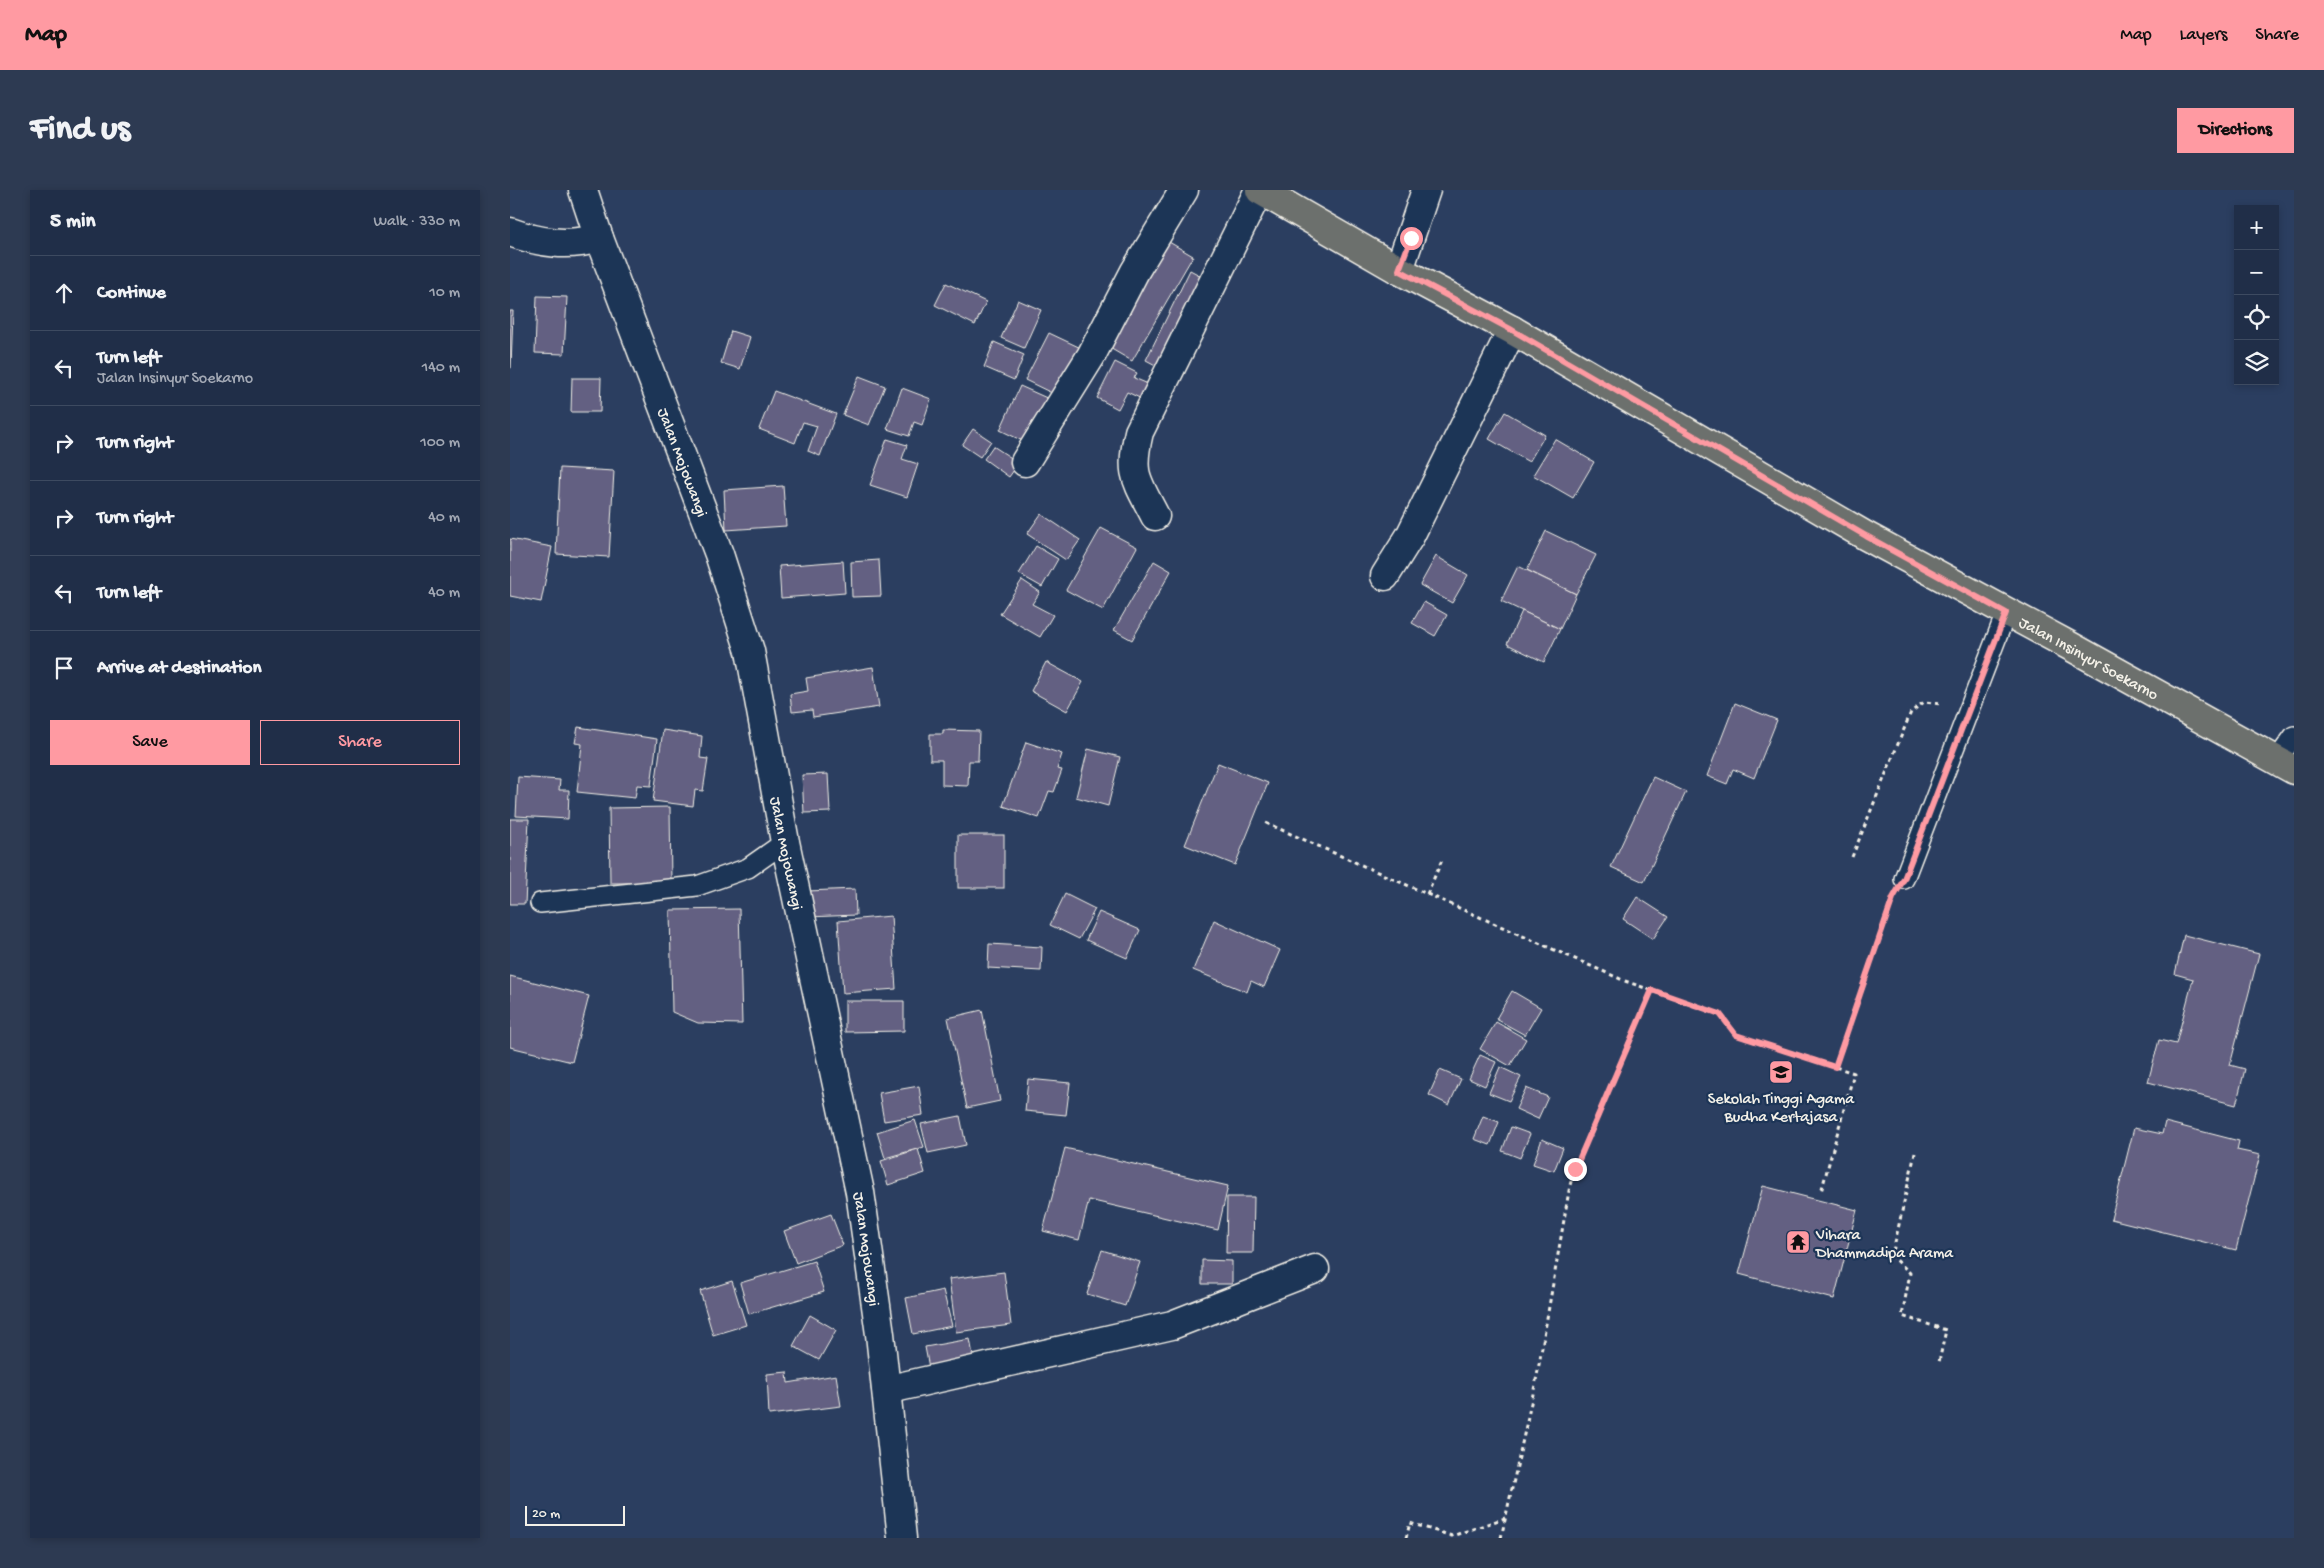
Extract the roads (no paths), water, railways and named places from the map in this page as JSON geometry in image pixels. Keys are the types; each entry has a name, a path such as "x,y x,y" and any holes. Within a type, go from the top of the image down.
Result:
{"main road":[{"name":"Jalan Insinyur Soekarno","path":"1259,190 1399,270 1512,330 1866,536 2285,765"}],"street":[{"name":"Jalan Mojowangi","path":"583,190 599,238 719,554 750,651 785,842 860,1192 886,1387 902,1538"},
{"path":"1025,462 1091,356 1135,271 1184,190"},
{"path":"1155,516 1135,476 1134,455 1139,432 1259,190"},
{"path":"1399,270 1426,190"},
{"path":"510,232 554,244 582,243 599,238"},
{"path":"1385,576 1410,536 1512,330"},
{"path":"886,1387 899,1387 1172,1324 1315,1270"}],"lane":[{"path":"1904,879 2006,613"},
{"path":"2285,765 2294,736"},
{"path":"540,903 697,886 748,868 785,842"}],"place":[{"name":"Sekolah Tinggi Agama Budha Kertajasa","path":"1781,1072"},
{"name":"Vihara Dhammadipa Arama","path":"1798,1242"}]}
